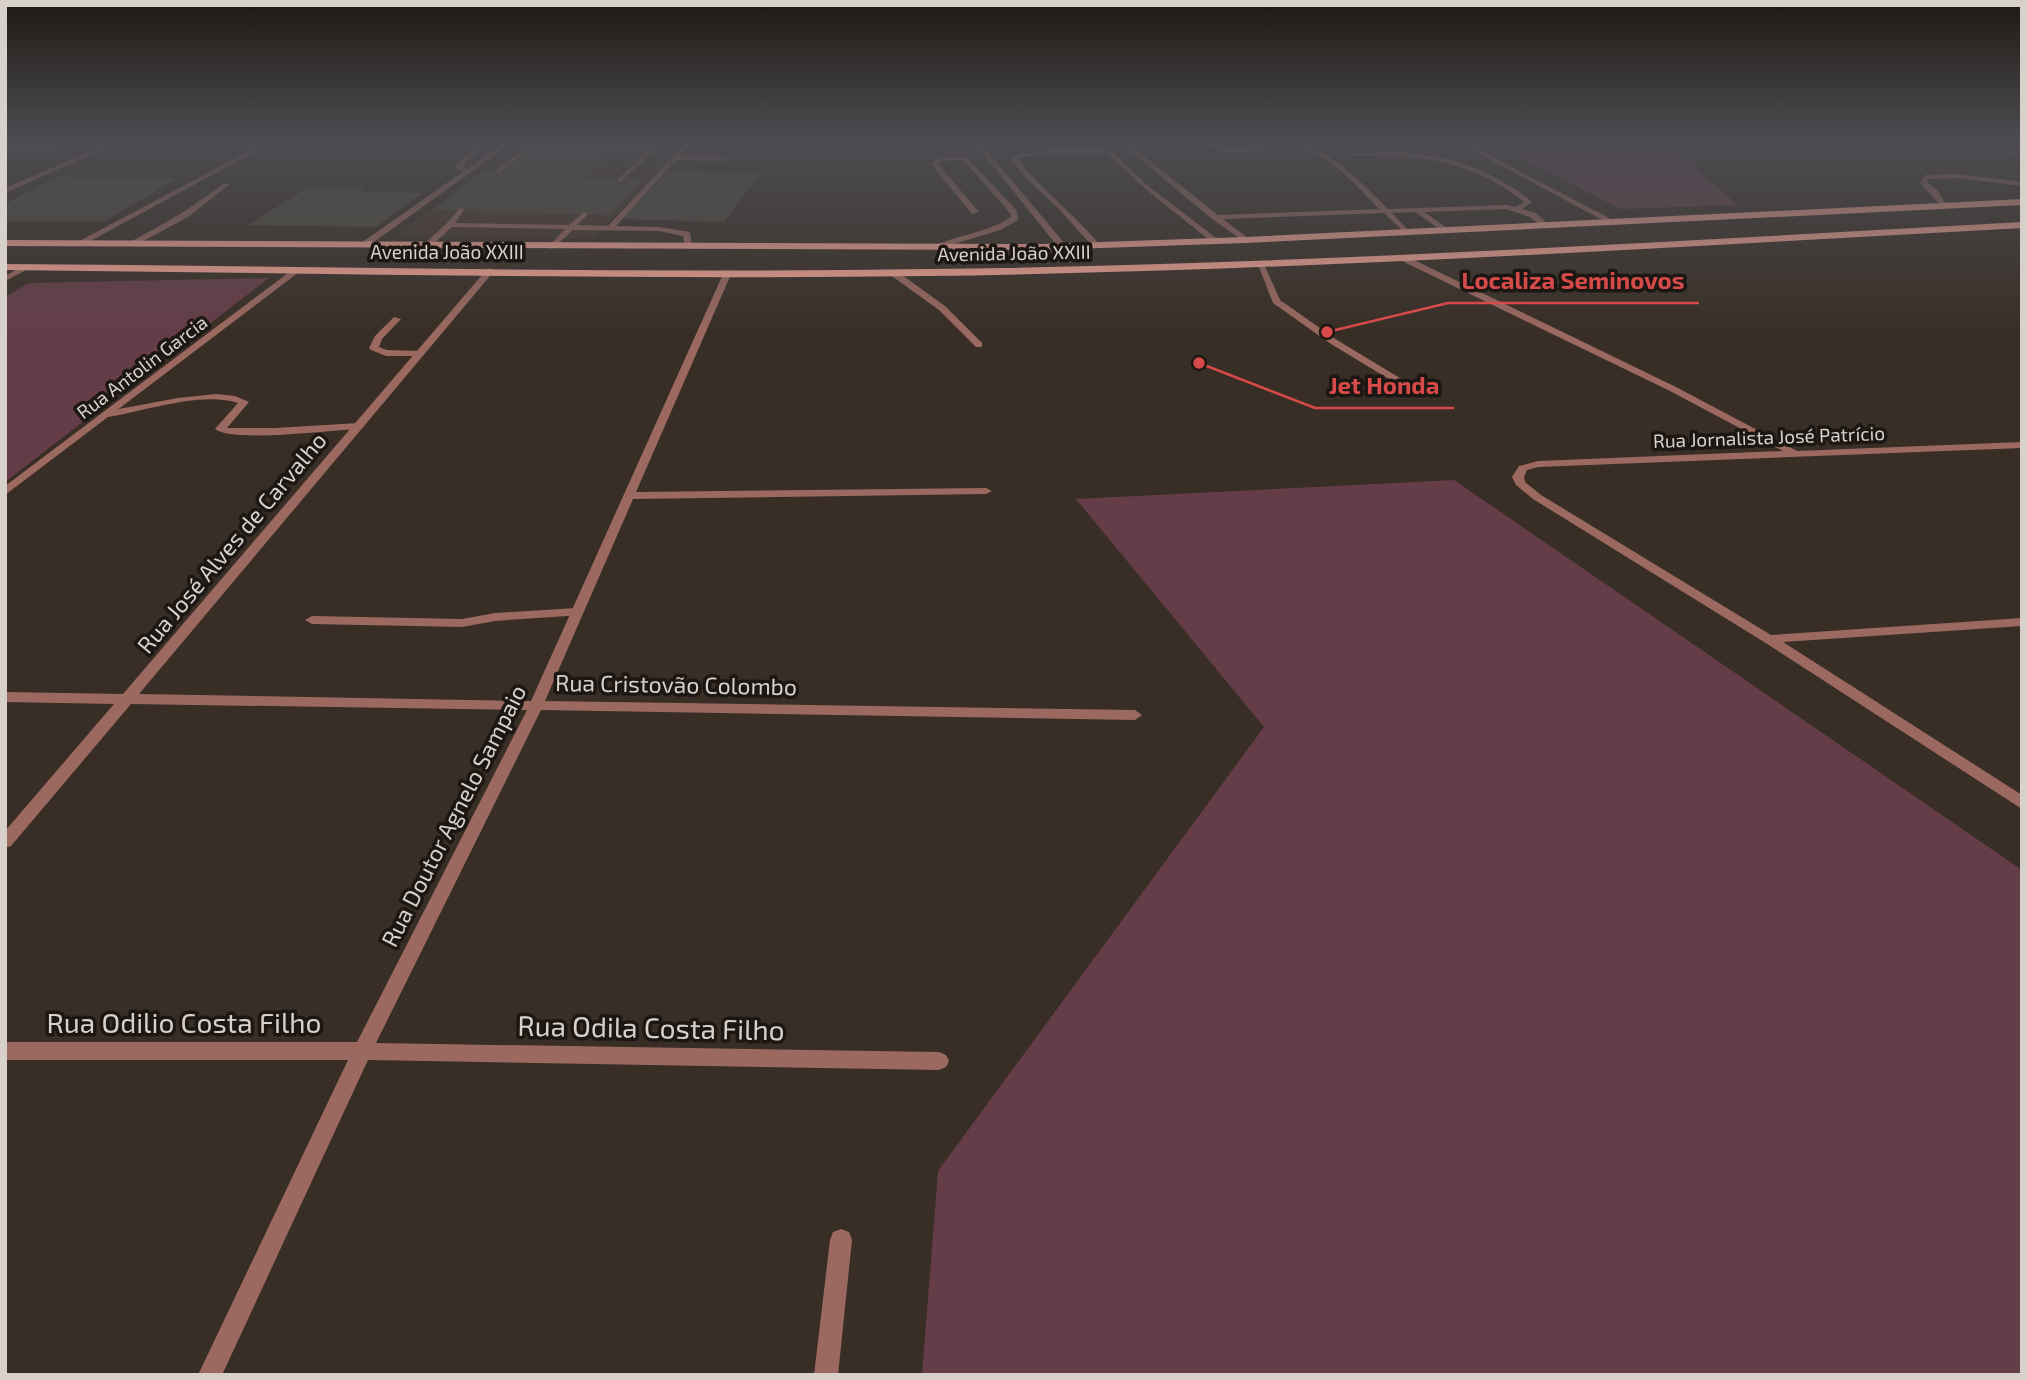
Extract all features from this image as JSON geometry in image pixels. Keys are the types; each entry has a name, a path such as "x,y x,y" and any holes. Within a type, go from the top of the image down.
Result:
{"main road":[{"name":"Avenida João XXIII","path":"5,243 1043,247 1245,240 1955,205"},
{"path":"1828,235 1872,223 1869,218 1848,211"},
{"name":"Avenida João XXIII","path":"5,267 949,271 1403,258 2022,225"},
{"path":"949,271 934,267 929,263 929,259 935,256 1043,247"},
{"path":"727,272 796,265 846,265 858,260 858,253 842,248"}],"street":[{"path":"78,244 151,205"},
{"path":"131,244 198,205"},
{"path":"364,245 420,205"},
{"path":"609,229 631,205"},
{"path":"969,205 975,212"},
{"path":"937,248 959,237 1015,219 1006,205"},
{"path":"1029,205 1062,246"},
{"path":"1061,205 1096,245"},
{"path":"1170,205 1216,241"},
{"path":"1201,205 1245,240"},
{"path":"1379,205 1406,232"},
{"path":"1518,209 1523,205"},
{"path":"1582,205 1614,222"},
{"path":"1215,217 1506,206 1518,209 1546,226"},
{"path":"426,246 450,225 460,210"},
{"path":"1416,210 1444,230"},
{"path":"552,247 584,214"},
{"path":"450,225 683,232 688,237 690,247"},
{"path":"1403,258 1673,389 1795,453"},
{"path":"1260,264 1276,301 1334,342 1410,388"},
{"path":"5,279 26,268"},
{"name":"Rua Antolin Garcia","path":"5,492 299,269"},
{"name":"Rua José Alves de Carvalho","path":"5,842 491,271"},
{"name":"Rua Doutor Agnelo Sampaio","path":"210,1375 362,1051 536,706 727,272"},
{"path":"892,272 942,308 979,345"},
{"path":"397,319 378,338 374,348 386,353 420,354"},
{"path":"108,414 182,400 220,397 244,402 220,429 225,431 266,433 317,426 359,426"},
{"name":"Rua Jornalista José Patrício","path":"1769,639 1537,497 1520,483 1520,471 1538,464 2021,446"},
{"path":"628,496 986,491"},
{"path":"312,620 462,624 531,614 577,612"},
{"path":"1769,639 2022,622"},
{"path":"1769,639 2022,803"},
{"name":"Rua Cristovão Colombo","path":"5,698 1135,715"},
{"name":"Rua Odilio Costa Filho","path":"5,1051 362,1051"},
{"name":"Rua Odila Costa Filho","path":"362,1051 939,1061"},
{"path":"826,1375 841,1240"}],"shaded area":[{"path":"437,205 625,205 593,239 394,237"},
{"path":"1614,205 1726,205 1621,209"},
{"path":"269,278 5,482 5,297 29,283"},
{"path":"1454,480 2022,870 2022,1375 922,1375 938,1171 1264,727 1076,499"}],"building":[{"path":"5,205 131,205 105,221 5,221"},
{"path":"279,205 405,205 376,227 249,225"},
{"path":"438,205 619,205 609,215 432,210"},
{"path":"636,205 736,205 724,222 623,219"}],"place":[{"name":"Localiza Seminovos","path":"1327,332"},
{"name":"Jet Honda","path":"1199,363"}]}
